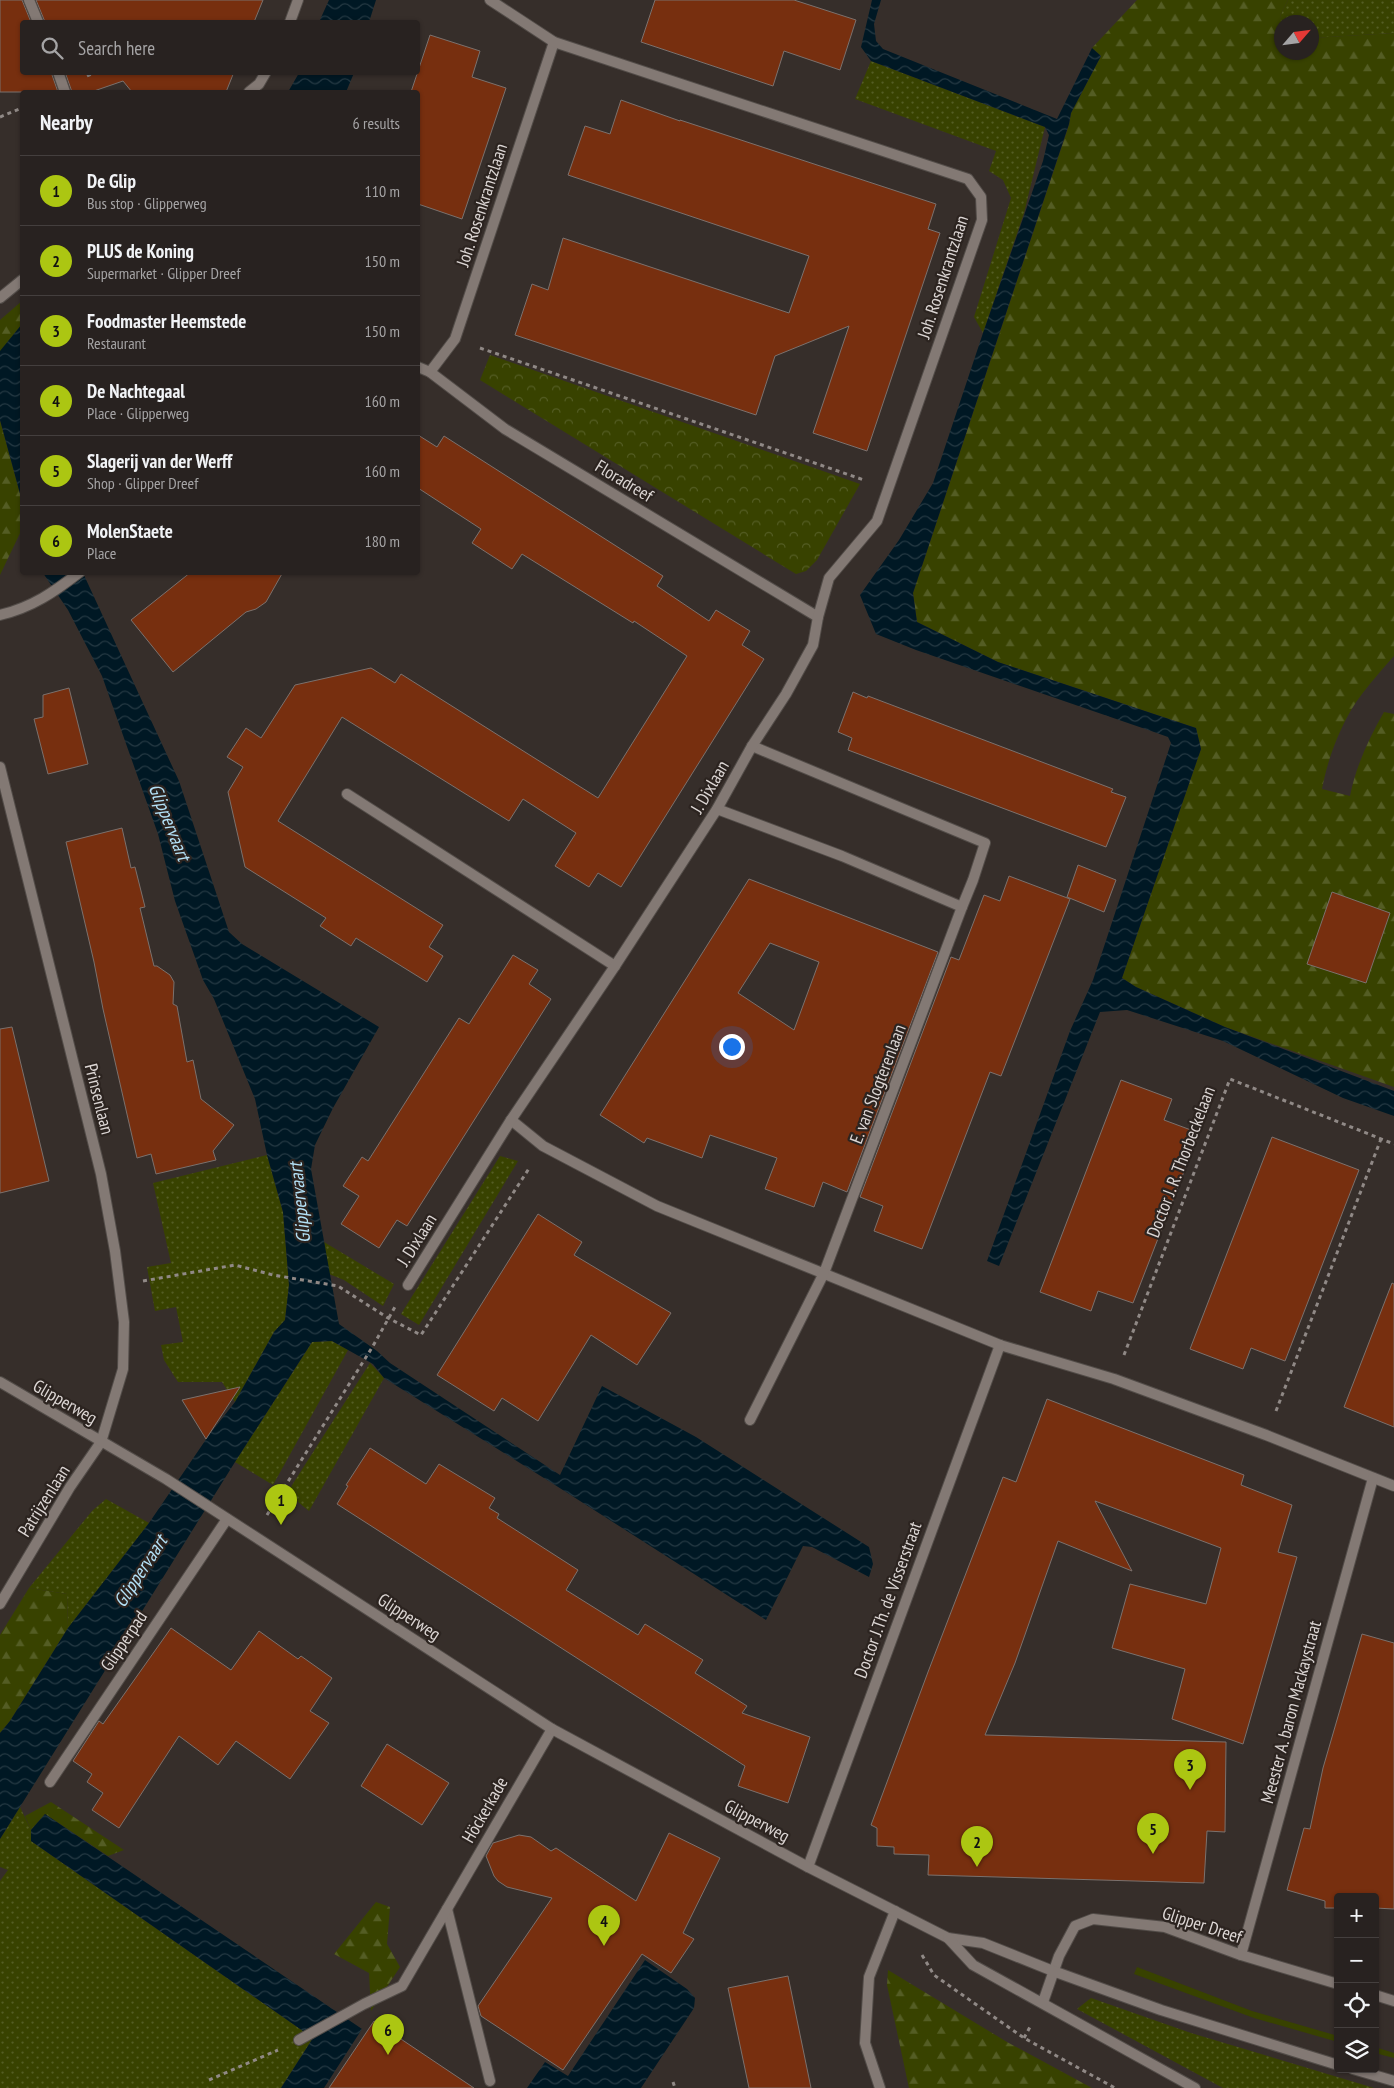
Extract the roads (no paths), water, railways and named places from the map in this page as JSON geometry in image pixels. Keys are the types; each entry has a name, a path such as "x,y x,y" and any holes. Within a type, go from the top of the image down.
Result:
{"street":[{"path":"29,0 37,20"},
{"path":"291,20 298,0"},
{"name":"Joh. Rosenkrantzlaan","path":"490,0 554,42 968,178 981,197 982,220 877,520 829,578 818,617"},
{"name":"Joh. Rosenkrantzlaan","path":"430,372 455,339 554,42"},
{"path":"59,75 64,90"},
{"path":"252,90 259,84 264,75"},
{"path":"0,298 20,282"},
{"name":"Floradreef","path":"420,368 430,372 505,429 818,617"},
{"path":"0,615 16,611 46,598 76,575"},
{"name":"J. Dixlaan","path":"408,1285 511,1120 615,966 717,809 752,746 786,694 813,645 818,617"},
{"name":"E. van Slogterenlaan","path":"750,1420 824,1273 973,880 985,843 752,746"},
{"name":"Prinsenlaan","path":"0,768 101,1174 120,1284 124,1322 124,1369 102,1442"},
{"path":"346,794 615,966"},
{"path":"717,809 842,856 962,907"},
{"path":"511,1120 543,1146 657,1206 1000,1345 1114,1379 1266,1435 1394,1486"},
{"name":"Doctor J.Th. de Visserstraat","path":"808,1867 1000,1345"},
{"name":"Glipperweg","path":"0,1382 166,1479 552,1728 808,1867"},
{"name":"Patrijzenlaan","path":"0,1604 70,1487 102,1442"},
{"name":"Meester A. baron Mackaystraat","path":"1241,1955 1373,1478"},
{"name":"Glipperpad","path":"50,1782 227,1519"},
{"name":"Höckerkade","path":"300,2040 364,2004 402,1986 552,1728"},
{"path":"808,1867 948,1938 983,1943 1053,1971 1161,2010 1334,2064"},
{"path":"447,1909 490,2082"},
{"path":"880,2088 864,2043 869,1977 895,1911"},
{"name":"Glipper Dreef","path":"1043,2002 1053,1971 1075,1926 1093,1919 1165,1927 1241,1955 1335,1983"},
{"path":"948,1938 973,1965 1043,2002 1195,2088"},
{"path":"1379,1996 1394,2001"},
{"path":"1367,2073 1394,2081"}],"water":[{"path":"329,0 376,0 370,20 320,20"},
{"path":"872,0 881,0 874,24 876,41 883,49 1057,119 1092,48 1101,56 1071,113 1069,124 913,593 917,622 998,662 1196,728 1201,749 1122,978 1136,987 1225,1027 1394,1091 1394,1116 1343,1098 1223,1041 1127,1010 1100,1012 999,1266 987,1261 1070,1031 1093,980 1171,743 1168,737 916,650 876,634 860,595 899,540 933,483 1043,161 1049,135 1045,127 871,61 861,47"},
{"path":"298,75 353,75 347,90 289,90"},
{"path":"20,326 20,494 0,420 0,351"},
{"name":"Glippervaart","path":"44,575 84,575 179,781 229,932 242,944 379,1027 333,1108 315,1145 311,1169 339,1324 377,1351 390,1363 560,1475 602,1386 696,1437 869,1547 873,1564 869,1577 812,1547 803,1546 766,1620 384,1378 373,1364 332,1341 312,1342 0,1839 0,1733 10,1721 68,1628 149,1523 209,1435 235,1402 274,1332 285,1320 289,1285 283,1212 267,1155 255,1099 214,999 203,980 175,901 158,834 102,676 68,610"},
{"path":"45,1814 362,2029 324,2088 281,2088 313,2038 31,1841 31,1830"},
{"path":"645,1960 687,1989 695,1998 694,2008 641,2088 527,2088 545,2062 568,2076"}],"place":[{"name":"De Glip","path":"281,1525"},
{"name":"Foodmaster Heemstede","path":"1190,1790"},
{"name":"Slagerij van der Werff","path":"1153,1854"},
{"name":"PLUS de Koning","path":"977,1867"},
{"name":"De Nachtegaal","path":"604,1946"},
{"name":"MolenStaete","path":"388,2055"}]}
